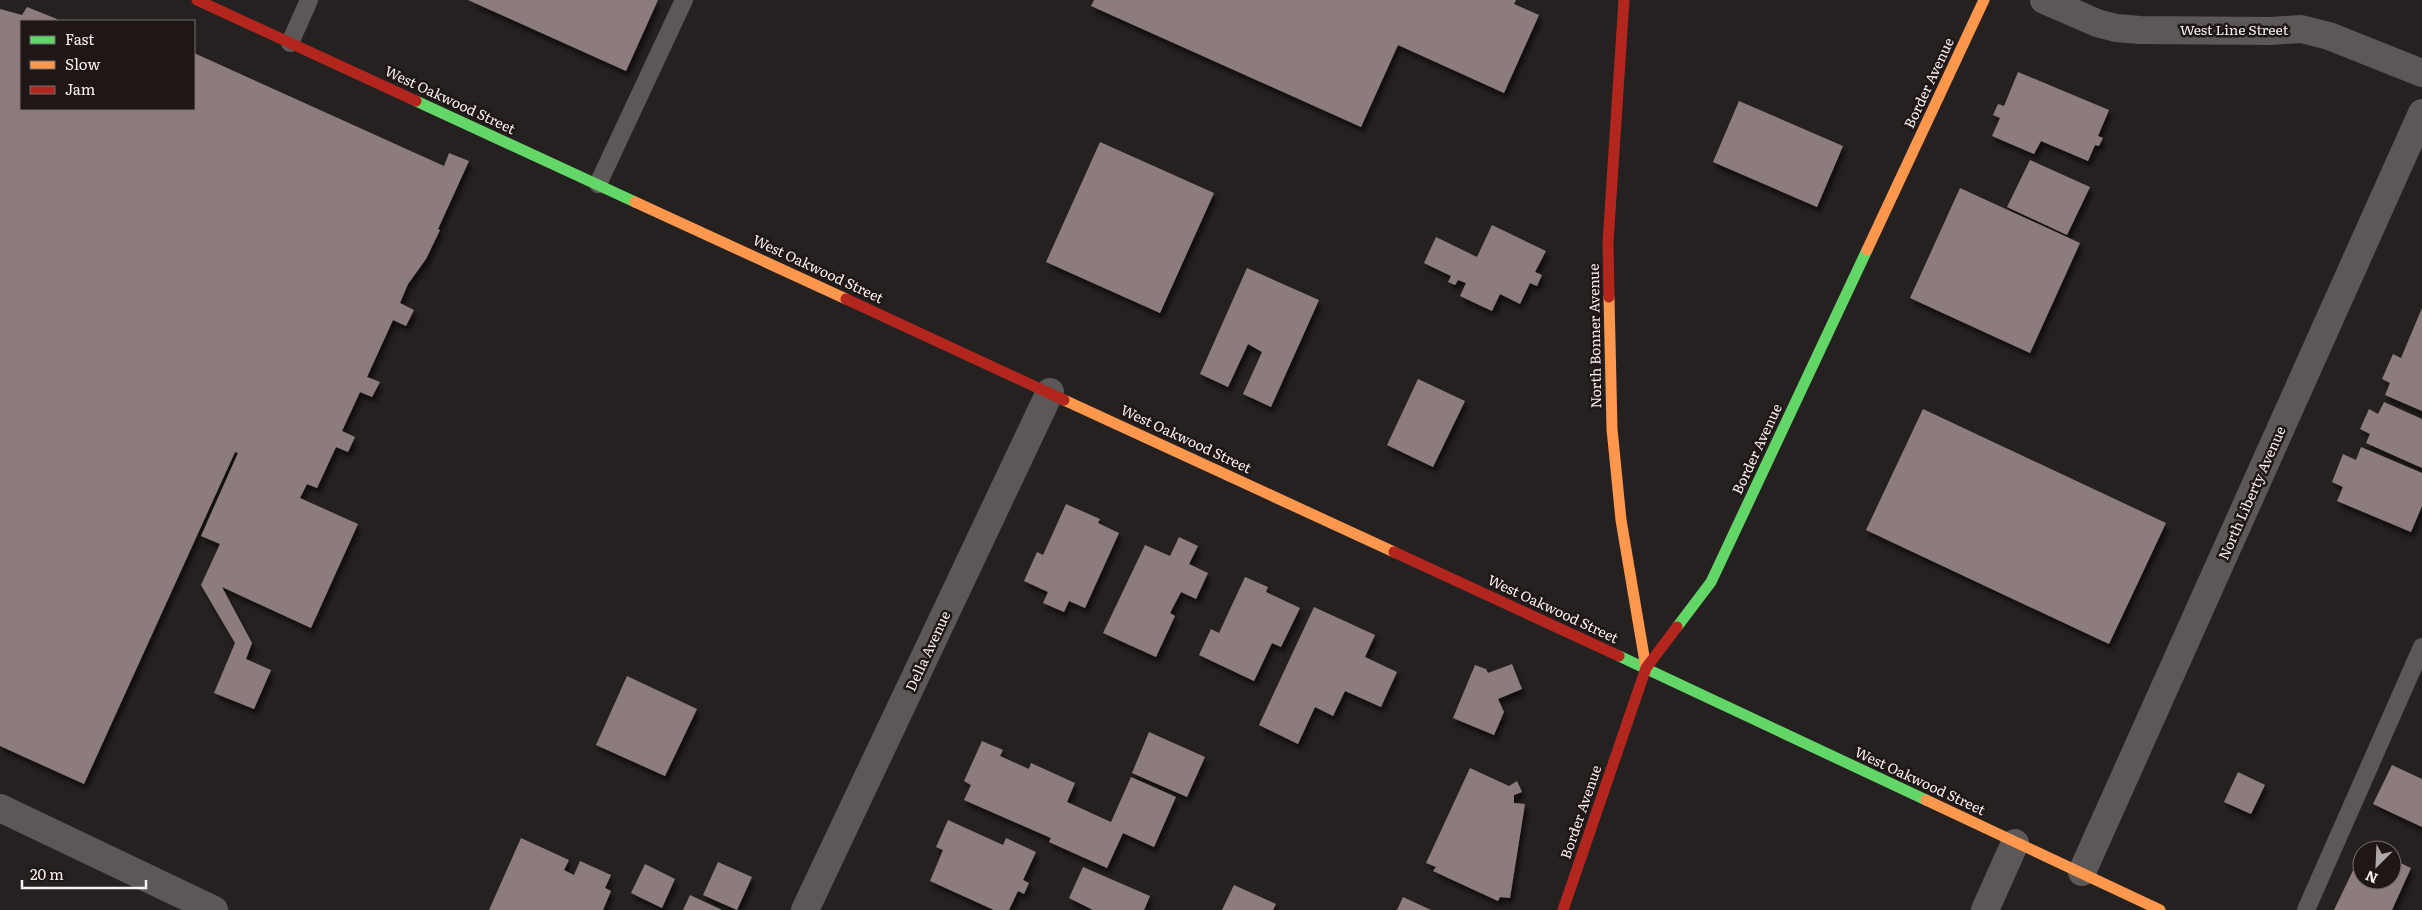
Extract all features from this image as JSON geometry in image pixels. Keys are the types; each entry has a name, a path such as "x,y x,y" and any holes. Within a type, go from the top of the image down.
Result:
{"street":[{"name":"West Oakwood Street","path":"197,0 1646,668 2160,910"},
{"name":"North Bonner Avenue","path":"1624,0 1608,242 1612,429 1621,520 1646,668"},
{"name":"Border Avenue","path":"1563,910 1646,668 1711,582 1984,0"},
{"name":"West Line Street","path":"2044,0 2097,23 2116,28 2140,30 2270,31 2301,29 2329,36 2422,73"},
{"name":"North Liberty Avenue","path":"2082,872 2422,113"},
{"name":"Della Avenue","path":"806,910 1050,392"},
{"path":"0,808 214,910"},
{"path":"1985,910 2015,843"}],"lane":[{"path":"290,43 309,0"},
{"path":"598,184 684,0"},
{"path":"2306,910 2422,647"}],"building":[{"path":"468,0 658,0 626,71"},
{"path":"1094,0 1516,0 1514,4 1539,15 1504,93 1398,45 1361,127 1091,6"},
{"path":"27,7 57,19 20,20 20,110 195,110 195,53 444,166 449,153 469,161 426,259 408,284 400,303 414,310 406,326 393,320 367,377 380,382 372,397 360,392 342,431 355,437 348,452 336,447 317,488 307,484 300,498 358,524 311,628 222,587 252,643 246,659 271,670 254,709 214,693 235,643 201,585 220,544 201,536 238,453 235,452 84,784 0,746 0,9 22,15"},
{"path":"2018,72 2109,110 2098,136 2103,138 2099,146 2095,145 2088,161 2041,141 2034,154 1992,136 2000,118 1993,115 1998,104 2004,106"},
{"path":"1739,101 1843,146 1817,207 1713,162"},
{"path":"1100,142 1214,193 1160,313 1046,262"},
{"path":"2030,160 2090,187 2067,235 2007,207"},
{"path":"1960,188 2080,243 2030,353 1910,298"},
{"path":"1492,225 1546,251 1535,272 1542,275 1537,286 1530,283 1520,304 1500,294 1492,311 1460,296 1466,283 1458,280 1455,285 1448,282 1451,276 1424,263 1436,237 1477,257"},
{"path":"1247,268 1319,300 1271,407 1243,394 1262,352 1248,344 1228,387 1200,374"},
{"path":"2422,308 2422,411 2385,395 2390,383 2382,379 2393,354 2401,358"},
{"path":"1418,379 1465,401 1433,467 1387,445"},
{"path":"2384,402 2422,419 2422,468 2366,443 2370,434 2360,429 2369,409 2378,414"},
{"path":"1923,409 2166,523 2109,644 1866,530"},
{"path":"2361,447 2422,473 2422,506 2411,532 2337,501 2343,487 2332,482 2343,454 2356,460"},
{"path":"1066,504 1100,519 1098,523 1119,533 1085,608 1069,601 1064,612 1043,603 1048,592 1024,581 1037,552 1043,555"},
{"path":"1179,537 1198,546 1189,564 1208,573 1196,599 1181,592 1170,613 1175,616 1156,657 1103,633 1145,545 1170,556"},
{"path":"1245,577 1268,587 1266,592 1300,608 1281,647 1272,643 1254,681 1199,655 1211,629 1219,633"},
{"path":"1314,607 1375,635 1365,657 1397,672 1381,707 1345,691 1333,716 1315,707 1298,744 1259,725"},
{"path":"1512,664 1522,689 1498,699 1504,712 1494,735 1453,718 1475,665 1486,669 1488,673"},
{"path":"627,676 697,709 665,776 596,745"},
{"path":"1149,732 1205,757 1187,797 1132,773"},
{"path":"982,741 1003,750 1000,756 1029,769 1031,763 1075,783 1067,802 1111,822 1131,777 1176,797 1154,847 1123,833 1107,868 1049,842 1051,838 964,800 971,785 964,781"},
{"path":"2392,765 2422,779 2422,827 2373,804"},
{"path":"1470,768 1509,786 1517,781 1522,792 1514,795 1514,803 1525,804 1510,898 1500,897 1498,901 1433,871 1436,867 1426,863"},
{"path":"2238,772 2265,785 2251,814 2224,802"},
{"path":"948,820 1003,845 1006,838 1036,852 1023,880 1029,883 1024,894 1018,891 1009,910 994,910 930,881 943,850 936,847"},
{"path":"521,838 569,860 564,870 574,875 580,861 611,875 605,888 611,891 603,910 489,910"},
{"path":"718,862 752,877 737,910 703,895"},
{"path":"645,864 675,879 662,908 631,893"},
{"path":"2402,864 2411,868 2402,888"},
{"path":"1083,867 1150,896 1144,910 1093,910 1069,898"},
{"path":"2352,873 2352,890 2401,890 2392,910 2334,910"},
{"path":"1234,885 1276,904 1273,910 1222,910"},
{"path":"690,895 722,910 683,910"},
{"path":"1403,897 1431,910 1397,910"}],"traffic: fast":[{"path":"416,101 635,202"},
{"path":"1677,627 1711,582 1867,250"},
{"path":"1619,656 1926,800"}],"traffic: slow":[{"path":"1867,250 1984,0"},
{"path":"635,202 846,299"},
{"path":"1609,297 1612,429 1621,520 1646,668"},
{"path":"1064,400 1394,552"},
{"path":"1926,800 2160,910"}],"traffic: jam":[{"path":"197,0 416,101"},
{"path":"1609,297 1608,242 1624,0"},
{"path":"846,299 1064,400"},
{"path":"1394,552 1619,656"},
{"path":"1563,910 1646,668 1677,627"}]}
